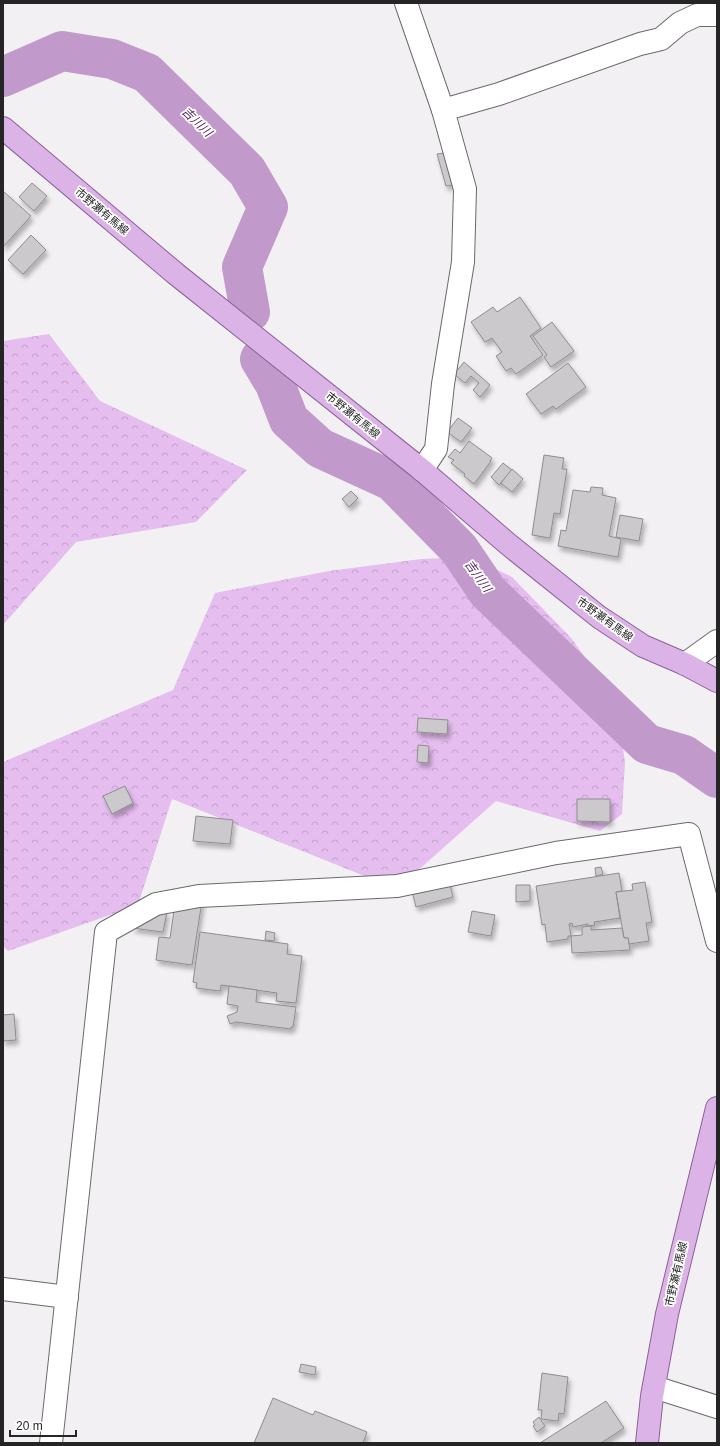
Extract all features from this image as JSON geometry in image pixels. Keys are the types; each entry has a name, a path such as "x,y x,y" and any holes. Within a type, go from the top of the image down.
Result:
{"main road":[{"name":"市野瀬有馬線","path":"3,128 176,274 422,470 508,544 599,617 643,646 685,664 717,681"},
{"name":"市野瀬有馬線","path":"647,1443 654,1387 667,1314 717,1108"}],"street":[{"path":"406,3 443,110 465,189 464,262 443,384 436,449 422,470"},
{"path":"443,110 499,94 640,44 661,39 680,23 697,15 717,15"},
{"path":"685,664 717,641"},
{"path":"51,1443 106,932 156,904 199,896 396,886 556,853 688,834 717,941"},
{"path":"3,1289 67,1297"},
{"path":"654,1387 717,1407"}],"green space":[{"path":"49,334 100,401 247,470 196,522 76,542 3,625 3,341"},
{"path":"470,557 512,577 572,639 616,701 625,762 622,814 600,831 496,801 397,889 172,799 138,905 8,951 3,946 3,762 173,690 215,593 329,571 421,559"}],"building":[{"path":"444,153 452,185 446,186 437,154"},
{"path":"32,183 47,196 34,211 19,197"},
{"path":"3,191 31,216 3,247"},
{"path":"31,235 46,250 23,274 8,260"},
{"path":"520,297 541,328 530,336 543,355 516,374 511,368 506,371 496,356 502,352 492,338 485,342 471,322 493,307 497,312"},
{"path":"552,322 574,351 551,367 544,357 547,355 533,336"},
{"path":"464,362 490,385 480,397 473,390 479,383 471,376 465,383 454,374"},
{"path":"568,363 586,387 556,409 553,406 541,414 526,394"},
{"path":"458,418 472,428 461,442 447,432"},
{"path":"469,441 492,458 474,484 464,476 465,474 451,463 454,460 448,457 455,449 460,453"},
{"path":"544,455 564,458 562,469 567,469 560,514 554,513 550,538 532,535"},
{"path":"503,463 512,470 499,485 491,477"},
{"path":"512,469 523,479 512,492 501,483"},
{"path":"591,487 603,488 602,495 616,498 609,536 621,539 618,557 558,546 561,530 566,531 573,490 590,492"},
{"path":"351,491 358,498 349,507 342,499"},
{"path":"620,515 643,519 639,541 616,537"},
{"path":"418,718 448,720 447,734 417,732"},
{"path":"418,745 429,746 428,763 417,762"},
{"path":"125,786 133,803 112,814 103,796"},
{"path":"577,799 610,799 610,822 577,821"},
{"path":"196,816 233,820 230,844 193,841"},
{"path":"601,867 603,874 596,876 595,868"},
{"path":"619,873 622,891 616,892 620,918 594,922 595,925 588,926 588,924 573,927 572,923 569,924 571,936 568,936 568,939 547,942 545,924 542,925 536,886"},
{"path":"448,877 453,897 416,907 411,887"},
{"path":"645,882 652,922 646,923 649,941 629,944 628,938 624,938 616,892 633,890 632,884"},
{"path":"516,885 530,885 530,901 516,902"},
{"path":"176,897 202,901 192,965 156,960 159,937 170,938"},
{"path":"149,909 167,912 163,932 132,928"},
{"path":"472,911 495,915 491,936 468,932"},
{"path":"591,926 591,930 622,928 624,938 628,938 630,950 572,953 571,936 582,935 582,927"},
{"path":"266,931 275,933 274,941 265,940"},
{"path":"200,932 288,944 287,954 302,956 296,1003 276,1001 277,993 221,985 220,991 196,988 197,983 193,982"},
{"path":"229,986 257,990 256,1002 296,1007 293,1027 291,1027 291,1029 236,1022 230,1024 227,1016 237,1012 238,1006 227,1004"},
{"path":"14,1014 16,1040 3,1041 3,1015"},
{"path":"301,1364 316,1367 315,1375 299,1372"},
{"path":"542,1373 568,1377 564,1414 559,1413 558,1421 541,1419 542,1410 538,1410"},
{"path":"273,1398 313,1415 315,1411 367,1432 363,1443 254,1443"},
{"path":"606,1401 624,1428 601,1443 540,1443"},
{"path":"539,1417 545,1426 537,1432 533,1426 535,1425 533,1422"}],"waterway":[{"name":"吉川川","path":"3,77 62,51 112,59 147,73 247,171 268,207 242,267 250,312"},
{"name":"吉川川","path":"260,359 275,384 289,420 320,448 392,481 459,549 488,592 647,744 684,755 717,778"}]}
